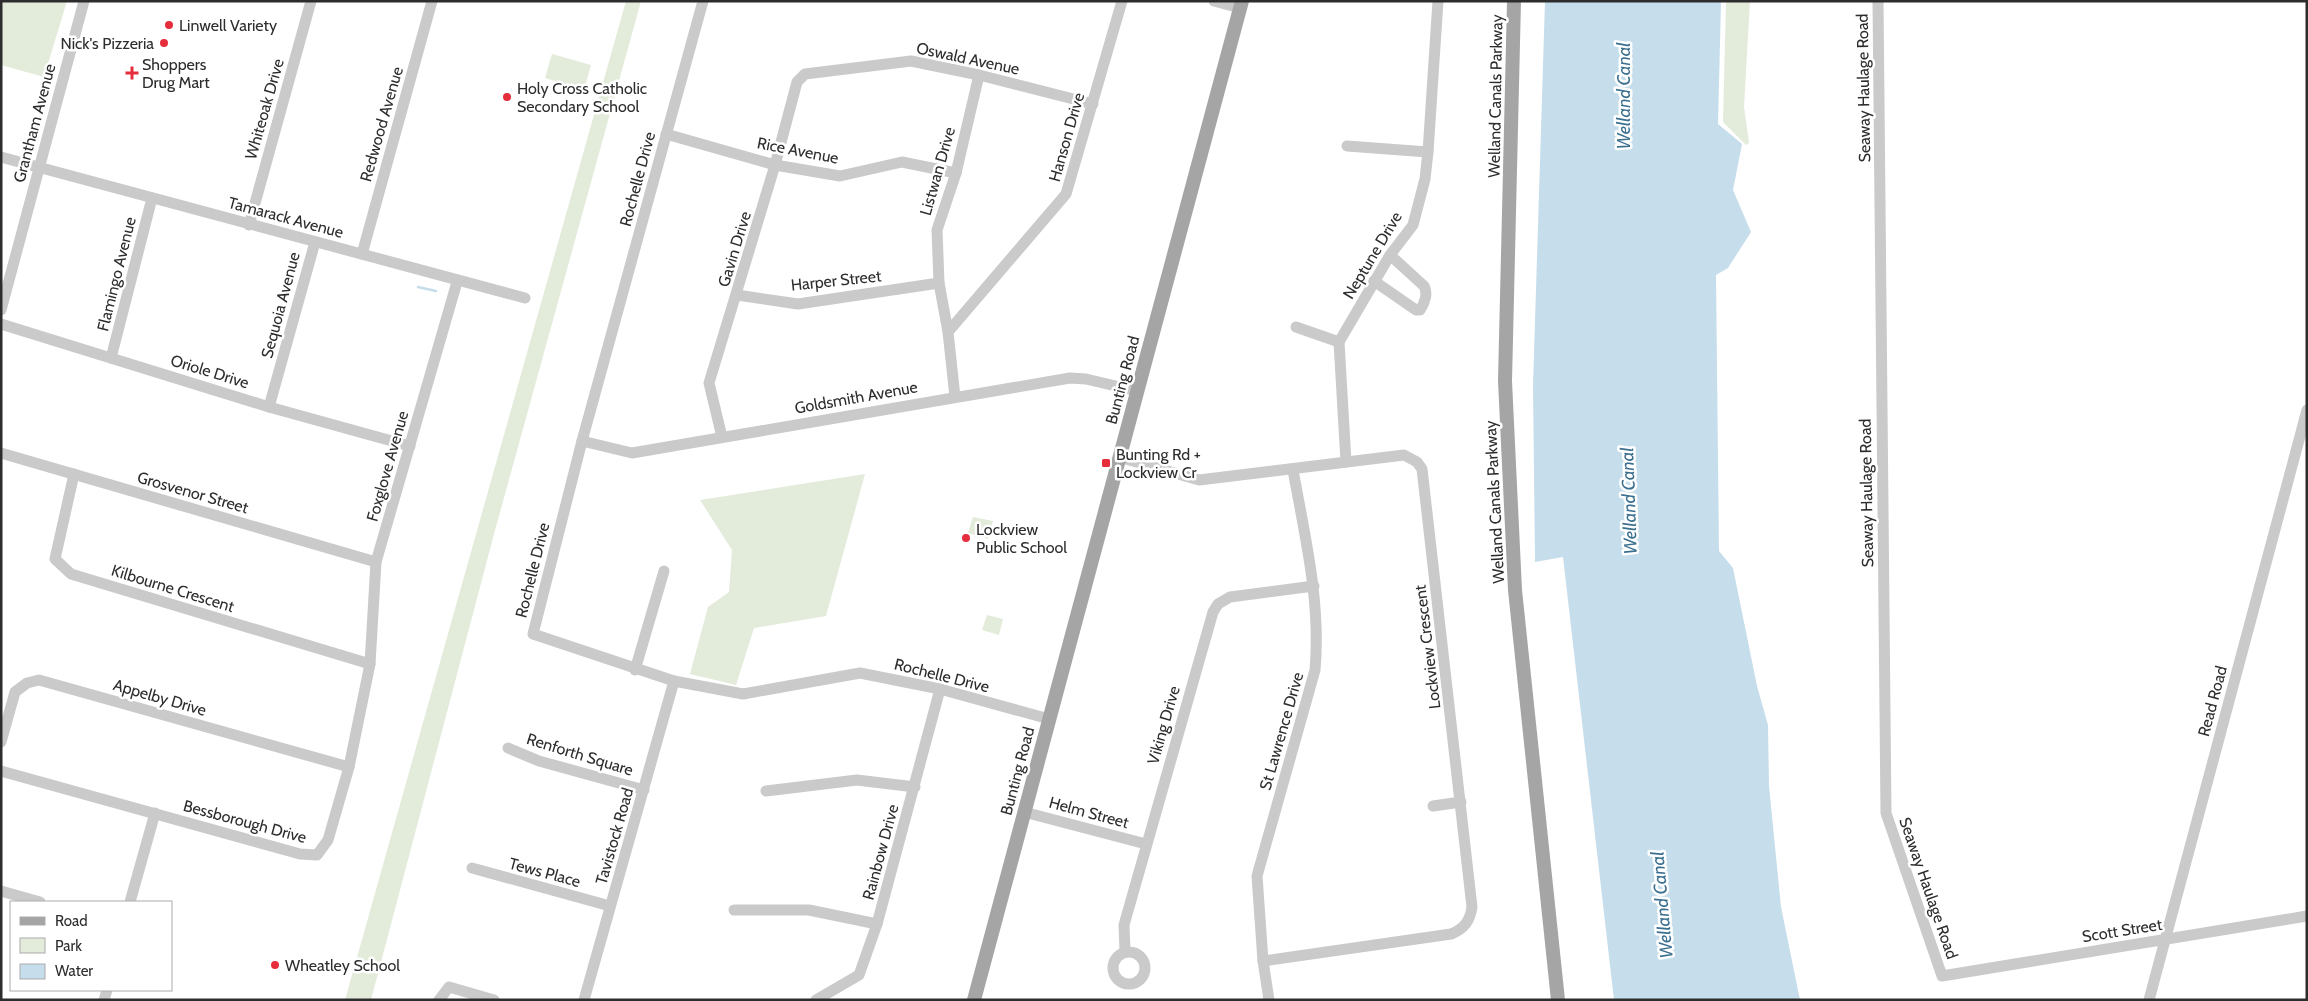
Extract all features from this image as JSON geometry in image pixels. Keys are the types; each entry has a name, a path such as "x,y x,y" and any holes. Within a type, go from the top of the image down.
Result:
{"main road":[{"name":"Welland Canals Parkway","path":"1514,1 1506,401 1515,590 1558,1000"},
{"name":"Bunting Road","path":"974,1000 1241,5"}],"street":[{"name":"Grantham Avenue","path":"1,310 84,1"},
{"name":"Whiteoak Drive","path":"249,224 311,1"},
{"name":"Redwood Avenue","path":"362,254 432,1"},
{"name":"Rochelle Drive","path":"703,1 582,441 533,634 674,682 743,694 860,672 940,689 1049,719"},
{"name":"Hanson Drive","path":"948,332 1066,194 1122,1"},
{"path":"1214,1 1241,5"},
{"name":"Neptune Drive","path":"1338,342 1390,254 1413,225 1425,179 1438,1"},
{"name":"Seaway Haulage Road","path":"1878,1 1886,813 1942,976"},
{"name":"Oswald Avenue","path":"806,74 911,61 979,75 1093,104"},
{"name":"Gavin Drive","path":"722,437 709,383 776,165 797,82 806,74"},
{"name":"Listwan Drive","path":"955,397 948,332 939,283 937,230 956,173 979,75"},
{"name":"Rice Avenue","path":"666,134 776,165 840,176 902,162 956,173"},
{"path":"1347,146 1428,152"},
{"name":"Tamarack Avenue","path":"1,157 362,254 457,282 525,298"},
{"name":"Flamingo Avenue","path":"111,358 152,198"},
{"name":"Sequoia Avenue","path":"269,407 315,242"},
{"path":"1374,281 1416,310 1420,310 1423,306 1427,291 1424,286 1390,254"},
{"name":"Foxglove Avenue","path":"370,664 376,562 457,282"},
{"name":"Harper Street","path":"737,295 798,304 939,283"},
{"name":"Oriole Drive","path":"1,324 269,407 410,446"},
{"path":"1296,327 1338,342 1346,462"},
{"name":"Goldsmith Avenue","path":"582,441 632,453 1070,378 1086,379 1137,391"},
{"name":"Read Road","path":"2150,1000 2307,410"},
{"name":"Grosvenor Street","path":"1,453 376,562"},
{"name":"Lockview Crescent","path":"1119,457 1199,480 1294,470 1404,455 1418,462 1422,469 1461,802 1472,907 1471,915 1462,930 1450,934 1263,961"},
{"name":"St Lawrence Drive","path":"1269,1000 1263,961 1257,876 1315,670 1318,635 1314,586 1294,470"},
{"name":"Kilbourne Crescent","path":"74,474 54,559 71,574 370,664"},
{"path":"635,670 664,571"},
{"name":"Viking Drive","path":"1124,951 1124,925 1212,612 1218,604 1230,598 1314,586"},
{"name":"Bessborough Drive","path":"1,771 300,854 317,855 328,840 349,767 370,664"},
{"name":"Appelby Drive","path":"1,742 15,692 27,683 39,680 349,767"},
{"name":"Tavistock Road","path":"584,1000 674,682"},
{"name":"Rainbow Drive","path":"816,1000 859,975 877,924 940,689"},
{"name":"Renforth Square","path":"508,748 539,761 644,790"},
{"path":"766,791 857,780 915,786"},
{"path":"1433,806 1461,802"},
{"name":"Helm Street","path":"1024,812 1146,844"},
{"path":"130,901 155,813"},
{"name":"Tews Place","path":"472,868 610,906"},
{"path":"1,891 36,901"},
{"path":"734,910 809,910 877,924"},
{"name":"Scott Street","path":"1942,976 2307,916"},
{"path":"439,1000 449,987 494,1000"}],"green space":[{"path":"1,1 67,1 44,77 1,65"},
{"path":"626,1 641,1 494,534 371,1000 345,1000"},
{"path":"1726,1 1750,1 1744,107 1749,143 1746,145 1723,122"},
{"path":"552,54 591,65 584,90 545,78"},
{"path":"865,474 826,616 754,628 736,685 690,674 708,607 729,592 732,550 700,500"},
{"path":"973,517 993,521 988,539 968,533"},
{"path":"987,615 1003,619 999,635 982,630"}],"water":[{"name":"Welland Canal","path":"1545,1 1721,1 1718,124 1742,144 1733,190 1751,232 1728,268 1716,275 1719,551 1733,568 1757,686 1768,725 1769,786 1781,907 1800,1000 1614,1000 1563,557 1535,562 1533,386"}],"waterway":[{"path":"418,287 436,291"}],"place":[{"name":"Linwell Variety","path":"169,25"},
{"name":"Nick's Pizzeria","path":"164,43"},
{"name":"Shoppers Drug Mart","path":"132,73"},
{"name":"Holy Cross Catholic Secondary School","path":"507,97"},
{"name":"Bunting Rd + Lockview Cr","path":"1106,463"},
{"name":"Lockview Public School","path":"966,538"},
{"name":"Wheatley School","path":"275,965"}]}
